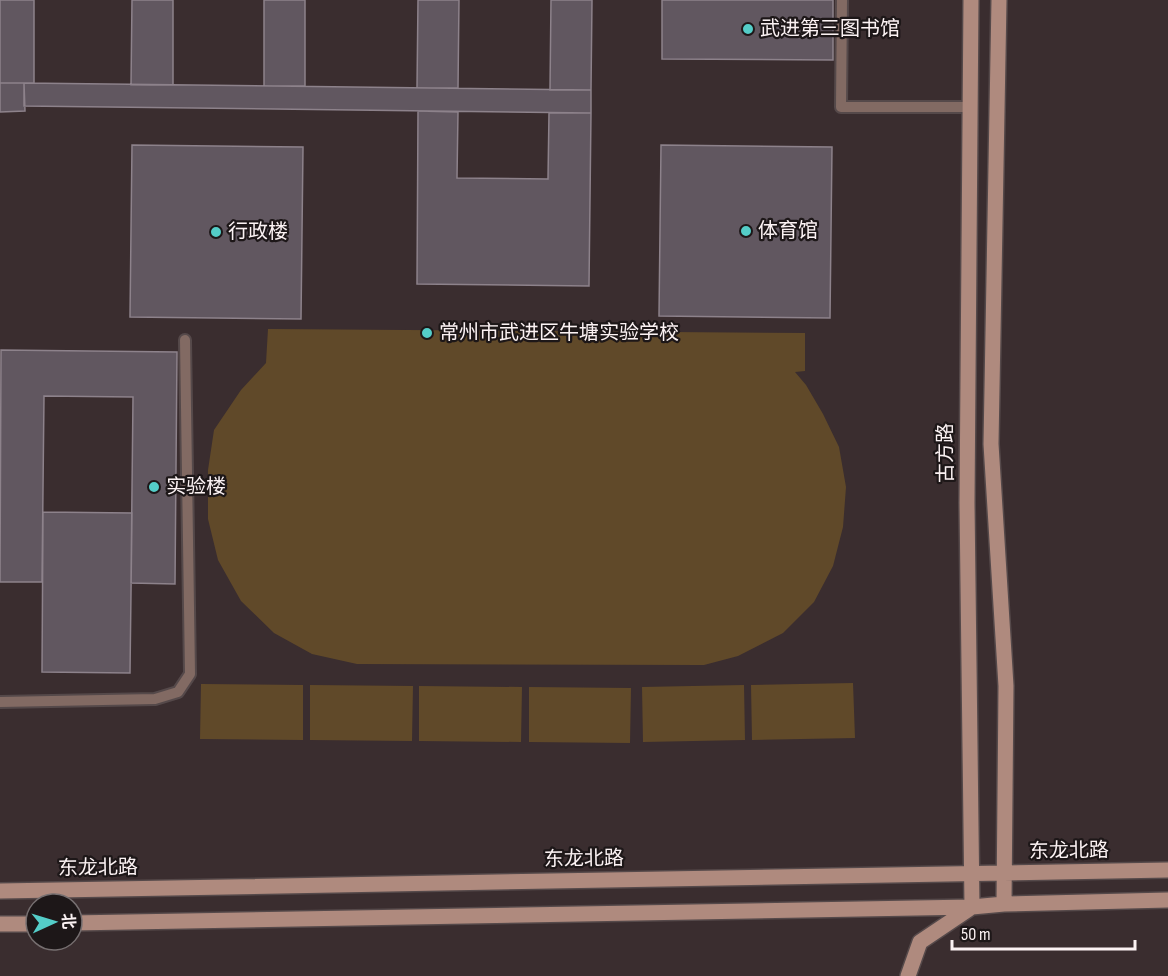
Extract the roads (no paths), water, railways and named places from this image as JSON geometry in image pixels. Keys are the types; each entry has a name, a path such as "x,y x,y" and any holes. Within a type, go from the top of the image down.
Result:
{"main road":[{"name":"古方路","path":"971,0 967,503 972,907"},
{"path":"999,0 991,444 1006,686 1004,904"},
{"name":"东龙北路","path":"0,891 1168,870"},
{"path":"84,923 972,907 1004,904 1168,900"},
{"path":"908,976 920,942 972,907"},
{"path":"0,924 24,924"}],"lane":[{"path":"842,0 841,107 970,107"},
{"path":"0,702 155,699 178,692 190,674 185,340"}],"place":[{"name":"武进第三图书馆","path":"748,29"},
{"name":"体育馆","path":"746,231"},
{"name":"行政楼","path":"216,232"},
{"name":"常州市武进区牛塘实验学校","path":"427,333"},
{"name":"实验楼","path":"154,487"}]}
